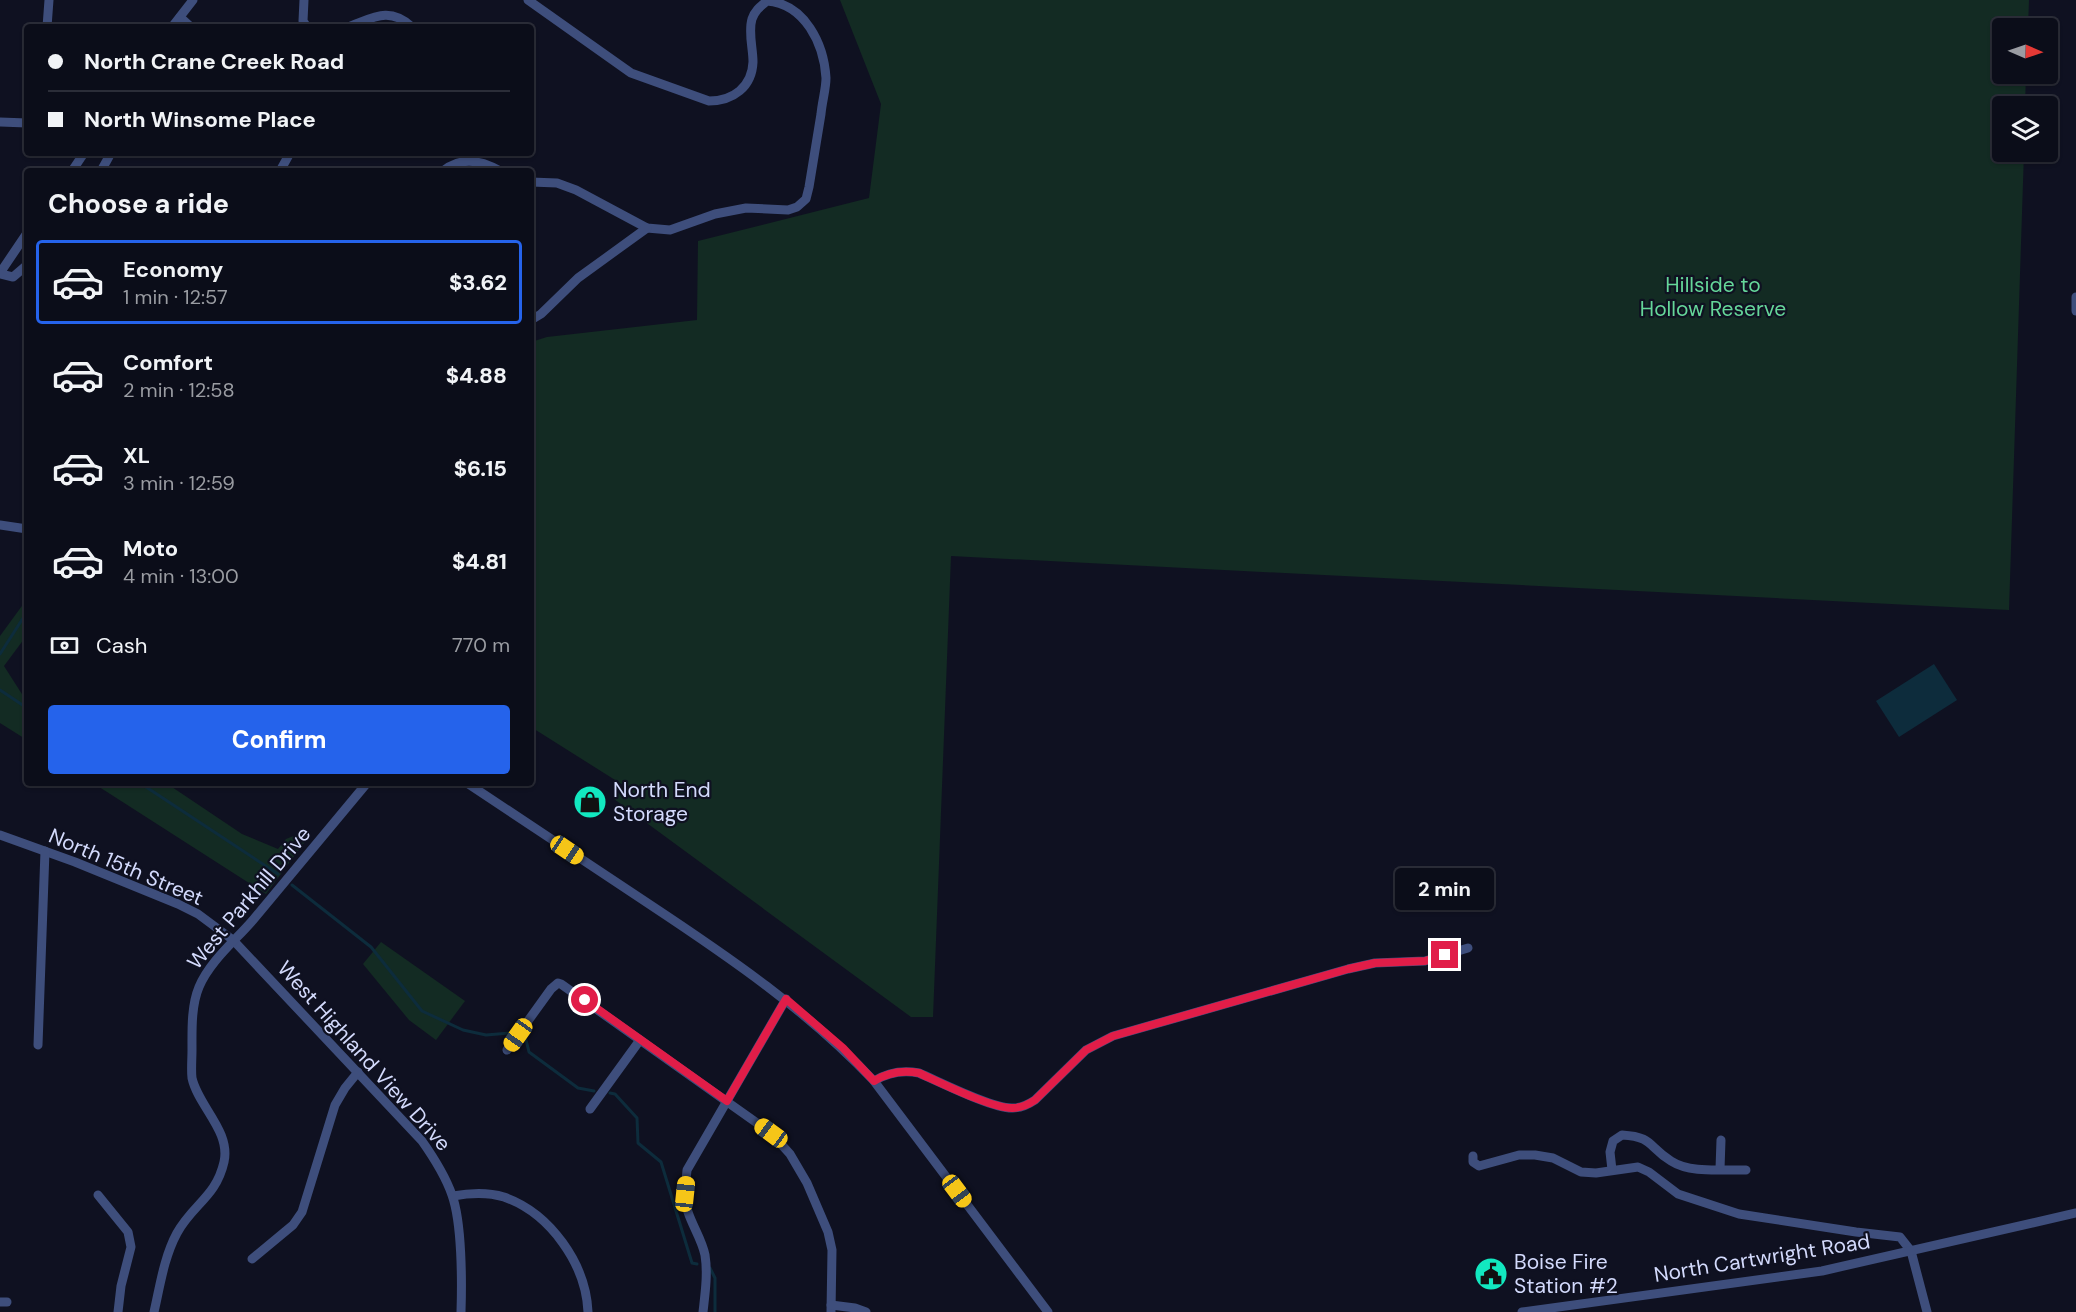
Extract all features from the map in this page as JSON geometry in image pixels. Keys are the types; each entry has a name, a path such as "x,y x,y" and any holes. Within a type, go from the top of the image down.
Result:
{"street":[{"path":"47,24 49,0"},
{"path":"174,24 193,0"},
{"path":"304,0 303,21 305,24"},
{"path":"528,0 631,73 698,99 720,101 733,97 743,89 750,77 753,63 752,20 756,10 767,0 777,2 790,7 810,27 819,44 826,80 809,187 806,199 797,207 788,210 746,208 715,214 670,230 647,228 576,190 557,183 534,182"},
{"path":"356,24 381,15 402,18 409,24"},
{"path":"180,17 188,24"},
{"path":"0,122 24,123"},
{"path":"446,168 466,160 478,161 493,168"},
{"path":"534,317 578,278 647,228"},
{"path":"24,237 0,273 14,277 24,268"},
{"path":"0,255 11,255"},
{"path":"0,525 24,529"},
{"name":"West Parkhill Drive","path":"154,1312 168,1256 177,1234 213,1190 225,1159 218,1128 192,1078 193,1019 199,987 233,940 242,933 365,786"},
{"path":"471,786 786,999 843,1048 874,1081 1048,1312"},
{"name":"North 15th Street","path":"0,836 45,851 178,904 198,914 233,940"},
{"path":"38,1045 45,851"},
{"name":"West Highland View Drive","path":"233,940 422,1141 441,1168 453,1196 458,1224 461,1312"},
{"path":"874,1081 883,1076 910,1071 993,1105 1020,1107 1035,1100 1086,1050 1113,1036 1348,969 1375,963 1425,961 1468,948"},
{"path":"507,1050 551,989 558,983 567,987 771,1133 790,1154 807,1183 828,1232 832,1250 831,1309 855,1308 866,1312"},
{"path":"703,1312 705,1256 701,1240 687,1211 685,1194 687,1170 786,999"},
{"path":"590,1109 640,1040"},
{"path":"252,1259 292,1225 303,1212 335,1105 358,1072"},
{"path":"1612,1170 1610,1152 1613,1141 1622,1135 1646,1139 1671,1161 1682,1166 1746,1170"},
{"path":"1720,1169 1721,1140"},
{"path":"1473,1156 1473,1162 1479,1166 1519,1155 1535,1155 1553,1158 1581,1172 1638,1167 1649,1172 1678,1194 1739,1214 1900,1237 1911,1251 1927,1312"},
{"path":"453,1196 482,1193 502,1196 522,1204 548,1225 568,1250 582,1279 588,1312"},
{"path":"98,1195 128,1232 131,1247 121,1286 118,1312"},
{"name":"North Cartwright Road","path":"1522,1312 1822,1271 2076,1213"},
{"path":"1608,1300 1610,1312"}],"green space":[{"name":"Hillside to Hollow Reserve","path":"840,0 2029,0 2028,18 1992,18 1992,84 2026,84 2025,96 1992,96 1992,162 2024,162 2009,610 951,556 933,1017 911,1017 614,799 623,785 534,729 534,341 547,337 697,320 698,241 869,198 881,104"},
{"path":"24,603 24,639 4,666 24,697 24,738 0,723 0,636"},
{"path":"98,786 170,786 242,834 278,849 286,839 296,835 307,839 266,894"},
{"path":"381,942 465,1001 436,1040 409,1020 363,964"}],"water":[{"path":"1934,664 1957,700 1899,737 1876,701"}],"waterway":[{"path":"0,654 24,617"},
{"path":"0,690 24,706"},
{"path":"145,786 278,874"},
{"path":"292,885 371,947 422,1011 463,1030 486,1035 511,1033"},
{"path":"525,1039 529,1052 578,1088 594,1091"},
{"path":"610,1093 615,1094 637,1118 638,1143 661,1162 692,1263 697,1264"},
{"path":"710,1268 715,1278 715,1312"}],"place":[{"name":"North End Storage","path":"590,802"},
{"name":"Boise Fire Station #2","path":"1491,1274"}],"route":[{"path":"585,1000 727,1101 786,999 843,1048 874,1081 883,1076 910,1071 993,1105 1013,1108 1035,1100 1086,1050 1113,1036 1348,969 1375,963 1425,961 1445,955"}]}
